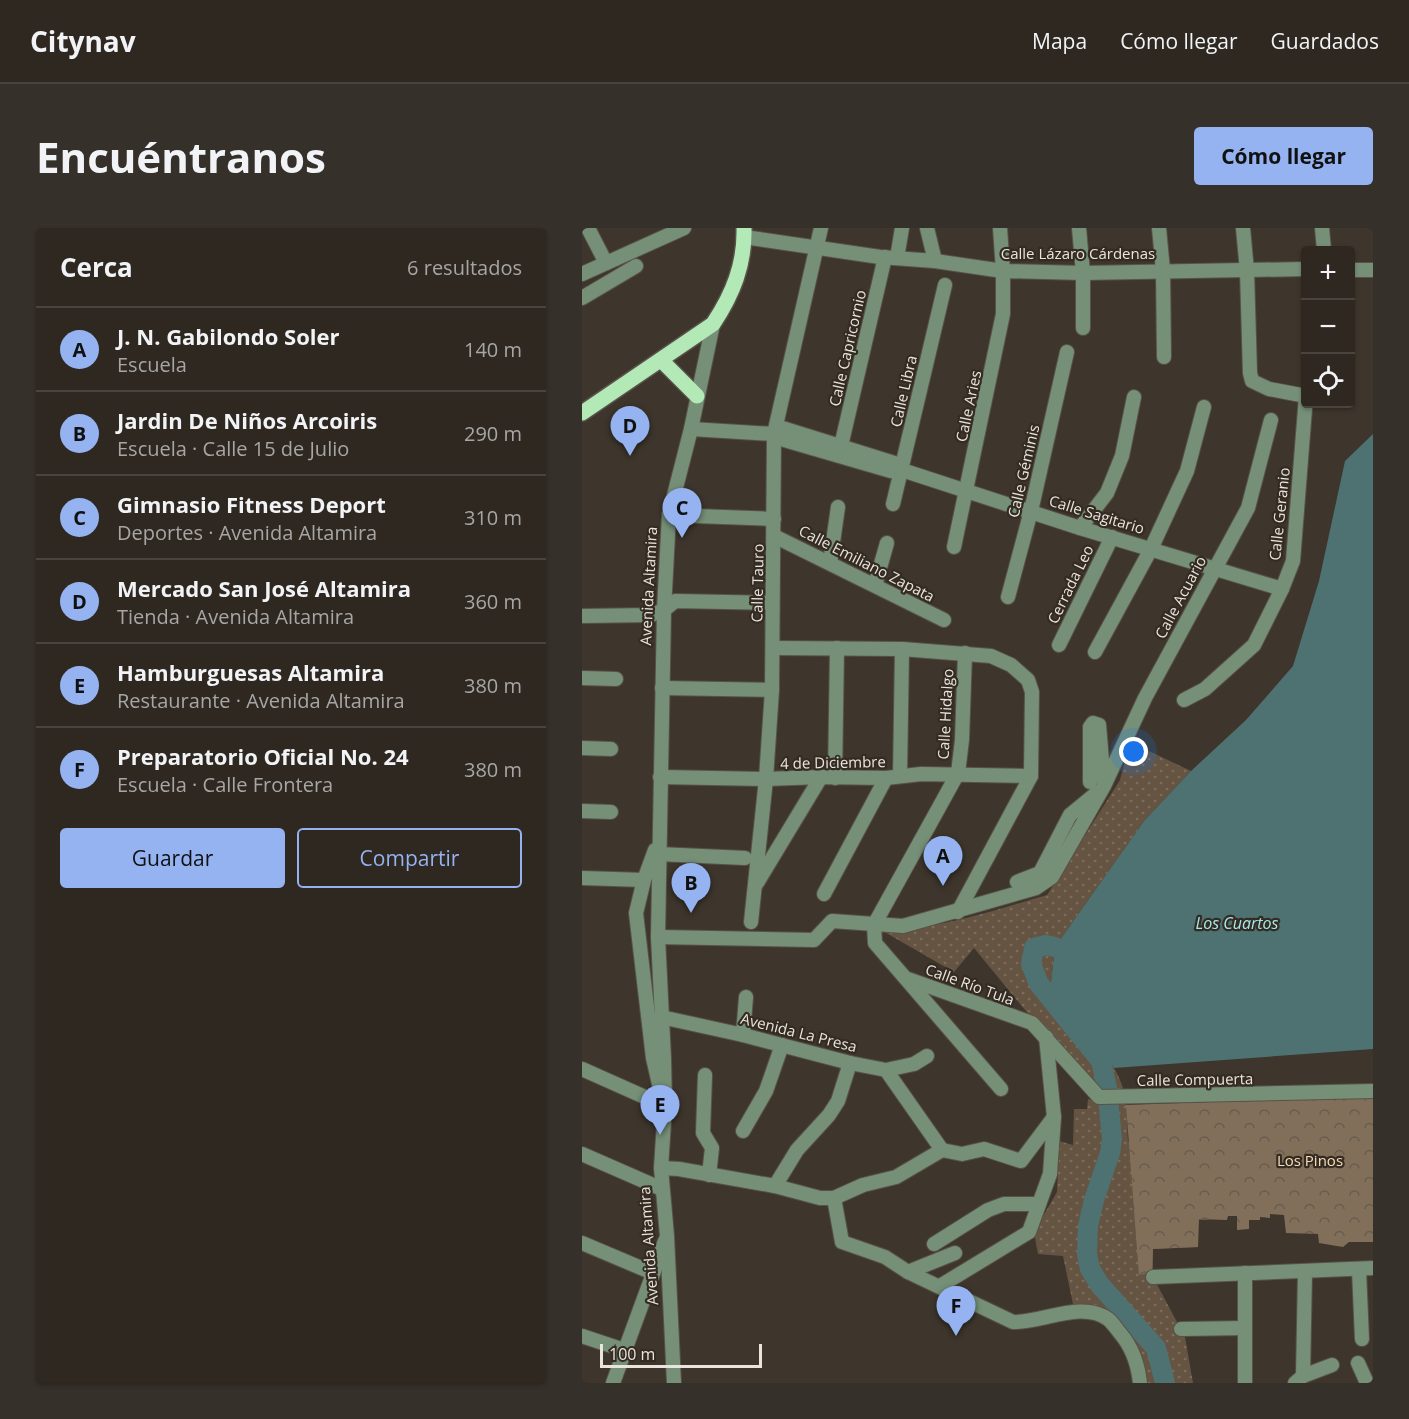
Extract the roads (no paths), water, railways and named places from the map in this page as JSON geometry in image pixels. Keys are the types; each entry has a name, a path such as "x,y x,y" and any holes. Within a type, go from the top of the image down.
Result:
{"main road":[{"name":"Avenida Altamira","path":"713,324 736,284 742,260 744,232"},
{"path":"582,413 713,324"},
{"path":"661,360 697,396"}],"street":[{"path":"588,228 606,262"},
{"name":"Calle Tauro","path":"751,922 766,780 772,690 774,434 821,228"},
{"path":"886,257 902,228"},
{"path":"927,228 934,261"},
{"name":"Calle Aries","path":"954,547 1003,314 1000,228"},
{"path":"1079,228 1083,273 1083,328"},
{"path":"1159,228 1163,270 1164,357"},
{"path":"1244,228 1252,381 1269,389 1301,395"},
{"path":"1323,228 1324,246"},
{"path":"582,274 676,230"},
{"name":"Calle Lázaro Cárdenas","path":"744,232 818,249 1003,271 1083,273 1301,269"},
{"name":"Calle Capricornio","path":"837,445 886,257"},
{"path":"582,298 636,266"},
{"path":"1355,270 1373,270"},
{"name":"Calle Libra","path":"893,504 945,285"},
{"name":"Avenida Altamira","path":"674,1383 667,1236 661,1168 665,1107 658,937 664,610 669,515 691,429 713,324"},
{"name":"Calle Géminis","path":"1008,597 1031,511 1067,352"},
{"path":"1080,528 1107,493 1122,456 1134,397"},
{"path":"1095,652 1151,549 1187,471 1204,407"},
{"name":"Calle Geranio","path":"1184,700 1205,689 1254,645 1282,589 1293,561 1304,408"},
{"name":"Calle Acuario","path":"658,937 814,940 832,921 903,926 1036,888 1052,877 1104,786 1145,698 1248,508 1271,420"},
{"name":"Calle Sagitario","path":"902,470 891,471 880,468 781,439 774,434 782,428 1080,528 1282,589"},
{"path":"691,429 774,434"},
{"path":"830,563 838,507"},
{"path":"669,515 774,519"},
{"name":"Calle Emiliano Zapata","path":"774,536 944,620"},
{"name":"Cerrada Leo","path":"1059,645 1112,537"},
{"path":"875,585 887,543"},
{"path":"582,616 651,615 664,610 675,601 772,603"},
{"path":"773,648 902,649 991,656 1011,665 1028,680 1032,692 1031,776 958,912"},
{"path":"756,885 828,777 837,648"},
{"path":"824,894 893,777 902,649"},
{"name":"Calle Hidalgo","path":"957,776 962,740 965,653"},
{"path":"582,678 616,679"},
{"path":"662,688 772,690"},
{"path":"1017,882 1040,873 1070,815 1104,786 1099,725 1094,723 1090,727 1090,782"},
{"path":"582,748 611,749"},
{"path":"893,777 921,774 1031,776"},
{"path":"874,925 957,776"},
{"name":"4 de Diciembre","path":"660,777 766,780 893,777"},
{"path":"582,811 611,812"},
{"path":"658,847 745,858"},
{"name":"Avenida Altamira","path":"658,847 644,880 636,913 653,1058 665,1107"},
{"path":"582,878 644,880"},
{"name":"Calle Río Tula","path":"874,925 875,942 908,979 1032,1023 1046,1037"},
{"path":"908,979 1001,1089"},
{"path":"744,1035 746,997"},
{"name":"Avenida La Presa","path":"662,1017 886,1070 914,1064 927,1056"},
{"path":"940,1286 1029,1232 1050,1174 1054,1117 1046,1037"},
{"name":"Calle Compuerta","path":"1046,1037 1088,1087 1100,1097 1373,1091"},
{"path":"742,1131 766,1091 782,1045"},
{"path":"775,1186 797,1150 829,1115 838,1101 850,1063"},
{"path":"582,1069 665,1107"},
{"path":"886,1070 942,1150"},
{"path":"705,1075 703,1133 712,1148 709,1175"},
{"path":"661,1168 680,1169 775,1186 819,1198 834,1198 863,1185 896,1177 942,1150 962,1154 984,1149 1021,1161 1054,1117"},
{"path":"582,1154 662,1189"},
{"path":"834,1198 842,1242 885,1257 908,1272 1013,1322 1026,1322 1050,1315 1091,1311 1108,1319 1130,1345 1140,1383"},
{"path":"934,1244 988,1210 1004,1204 1039,1204"},
{"path":"613,1383 667,1236"},
{"path":"582,1243 653,1273"},
{"path":"908,1272 955,1253"},
{"path":"1154,1277 1373,1268"},
{"path":"1359,1270 1362,1339 1373,1329"},
{"path":"1305,1272 1299,1380 1332,1365"},
{"path":"1245,1273 1245,1383"},
{"path":"1181,1329 1245,1328"},
{"path":"582,1336 624,1350"},
{"path":"1358,1362 1367,1383"}],"water":[{"name":"Los Cuartos","path":"1373,434 1373,1049 1114,1068 1100,1048 1050,991 1055,947 1144,821 1191,771 1246,720 1293,666 1319,581 1345,461"}],"waterway":[{"path":"1055,947 1046,945 1034,948 1031,964 1039,984 1101,1061 1107,1088 1112,1139 1088,1226 1087,1254 1090,1269 1100,1285 1156,1348 1165,1383"}],"place":[{"name":"Mercado San José Altamira","path":"630,456"},
{"name":"Gimnasio Fitness Deport","path":"682,538"},
{"name":"J. N. Gabilondo Soler","path":"943,886"},
{"name":"Jardin De Niños Arcoiris","path":"691,913"},
{"name":"Hamburguesas Altamira","path":"660,1135"},
{"name":"Preparatorio Oficial No. 24","path":"956,1336"}],"park label":[{"name":"Los Pinos","path":"1310,1160"}]}
